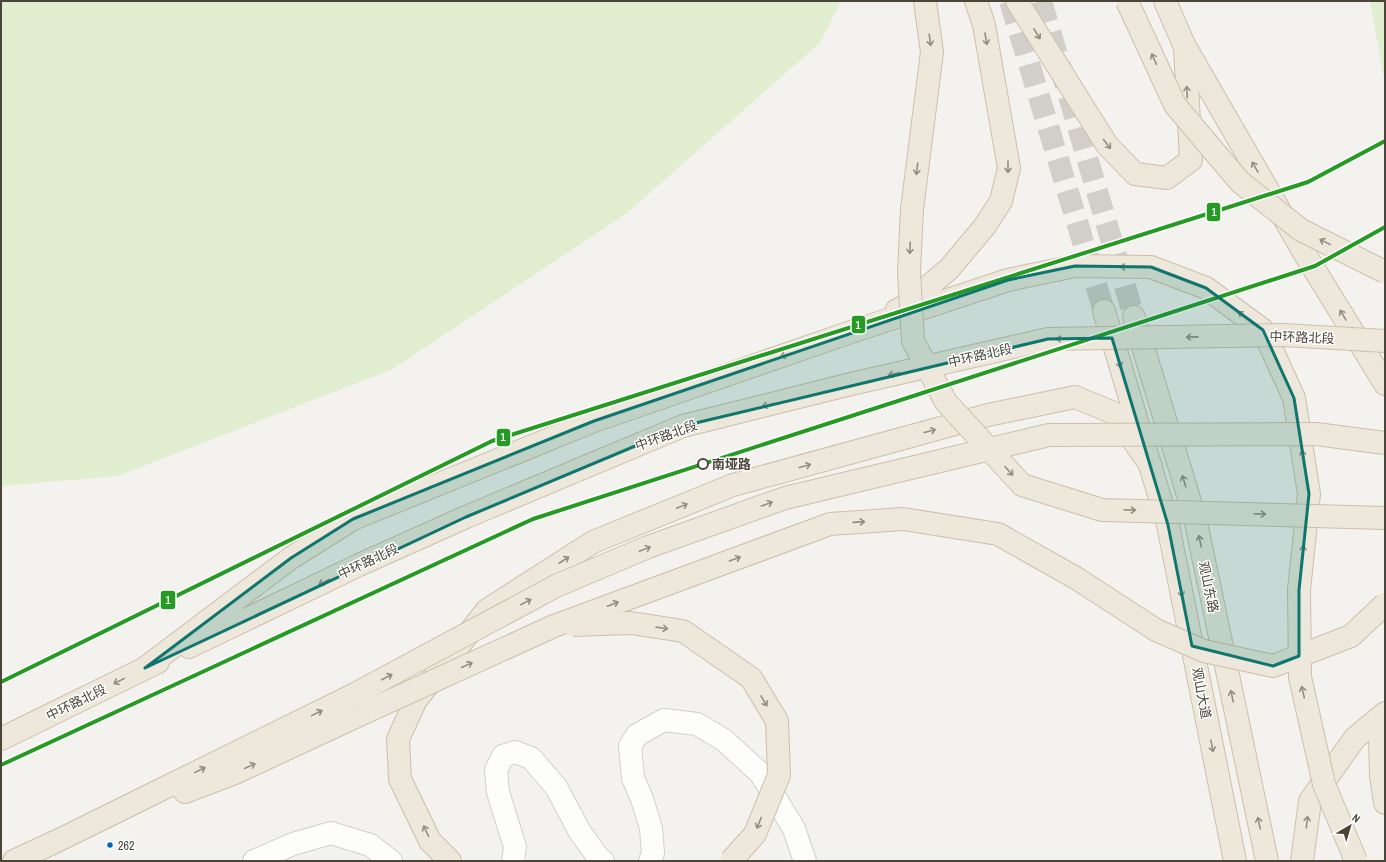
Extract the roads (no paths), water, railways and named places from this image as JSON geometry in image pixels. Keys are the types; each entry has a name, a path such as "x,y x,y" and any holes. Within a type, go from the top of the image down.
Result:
{"highway":[{"path":"925,1 932,52 912,209 909,272 913,341 946,402 1022,486 1102,510 1385,518"},
{"path":"848,333 905,306 949,269 985,226 1001,201 1009,168 984,25 976,1"},
{"path":"1017,1 1107,145 1135,174 1167,178 1191,160 1185,47"},
{"path":"1127,1 1175,105 1240,182 1301,230 1385,272"},
{"path":"1165,1 1185,47 1303,251 1385,384"},
{"path":"145,668 291,558 353,520 594,421 848,333 1016,278 1075,266 1151,268 1206,288 1263,330 1294,398 1309,494 1299,590 1300,676 1324,784 1356,861"},
{"path":"1104,311 1151,466"},
{"name":"观山东路","path":"1134,317 1195,518 1267,861"},
{"name":"中环路北段","path":"1,739 359,565 473,514 683,426 851,384 1048,339 1284,335 1385,341"},
{"path":"450,861 430,841 400,778 398,739 416,700 487,610 593,542 733,485 988,415 1075,397 1114,413 1151,466"},
{"path":"14,861 353,695 556,586 648,548 785,498 1049,435 1316,434 1385,443"},
{"name":"观山大道","path":"1151,466 1168,525 1234,861"},
{"path":"57,841 235,773 554,626 830,524 903,519 998,534 1076,578 1156,630 1204,652 1272,666 1351,636 1385,604"},
{"path":"554,626 631,623 683,631 751,678 777,721 779,775 755,834 731,861"},
{"path":"1385,714 1380,738 1381,776 1385,803"},
{"path":"1302,861 1310,801 1355,738 1385,714"}],"street":[{"path":"650,861 653,853 651,828 642,799 633,778 630,746 637,735 664,720 697,724 724,740 760,774 794,829 805,861"},
{"path":"514,861 515,847 498,792 496,770 503,756 515,752 531,758 556,787 580,832 598,857 603,861"},
{"path":"254,861 293,844 331,833 370,845 392,861"}],"tunnel":[{"path":"1010,1 1104,311"},
{"path":"1041,1 1134,317"}],"place":[{"name":"南垭路","path":"703,464"},
{"name":"262","path":"110,845"}]}
